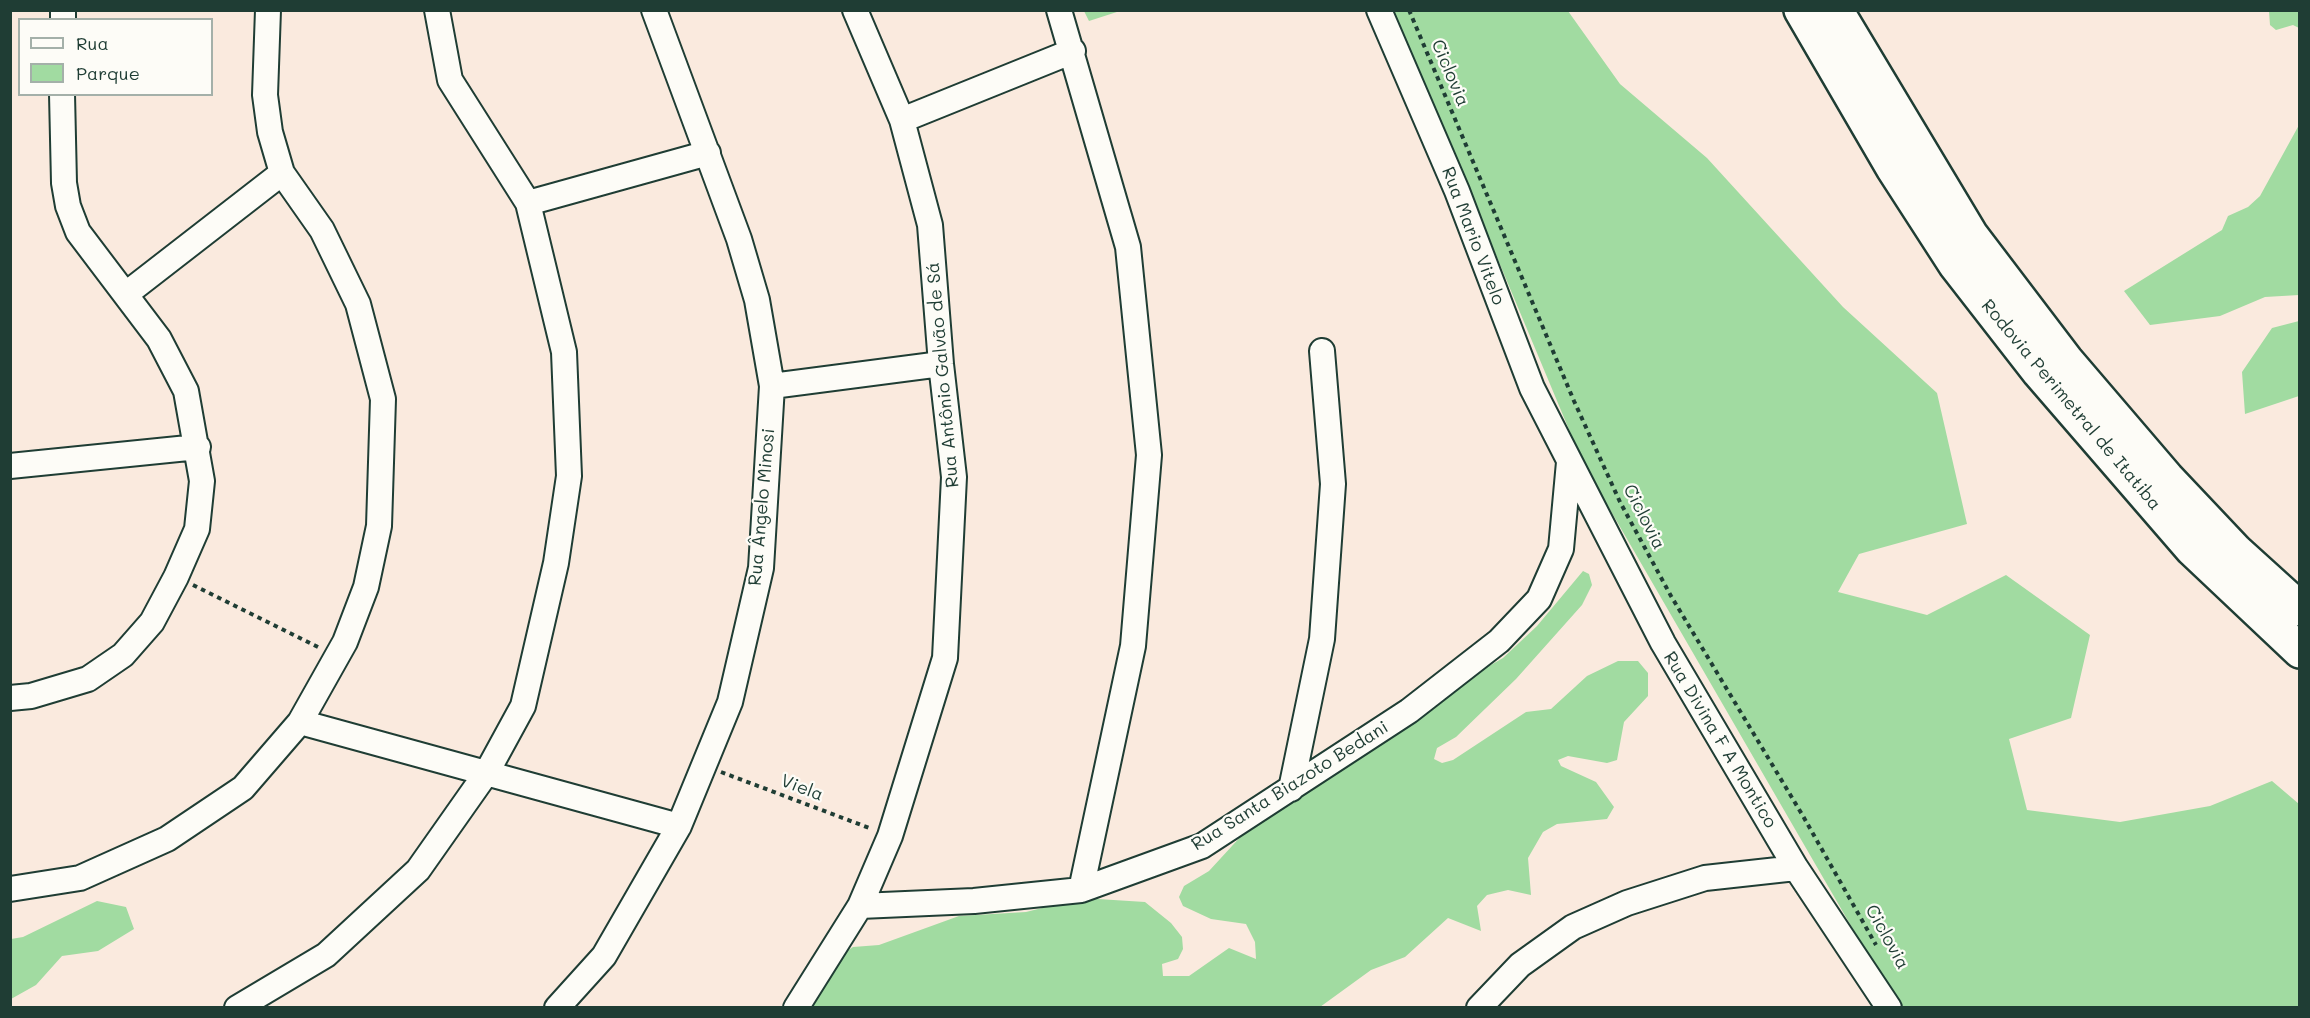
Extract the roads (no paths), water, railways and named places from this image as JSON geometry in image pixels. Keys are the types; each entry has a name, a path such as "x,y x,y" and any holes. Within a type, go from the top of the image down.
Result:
{"highway":[{"name":"Rodovia Perimetral de Itatiba","path":"1801,10 1893,168 1955,264 2039,372 2192,549 2300,651"},
{"name":"Rodovia Perimetral de Itatiba","path":"1836,10 1971,235 2066,360 2213,527 2300,609"}],"street":[{"path":"10,889 81,878 167,839 243,788 300,722 337,656 366,586 379,526 383,399 358,304 322,230 282,174 270,132 265,95 268,10"},
{"path":"237,1008 326,955 418,870 487,772 523,706 556,563 569,476 564,352 528,203 450,80 436,10"},
{"name":"Rua Ângelo Minosi","path":"557,1008 604,956 679,826 730,702 761,568 772,386 757,300 708,153 654,10"},
{"name":"Rua Antônio Galvão de Sá","path":"796,1008 860,906 891,836 945,658 954,477 941,364 930,225 902,120 855,10"},
{"path":"1059,10 1073,51 1128,247 1149,455 1133,646 1081,890"},
{"name":"Rua Mario Vitelo","path":"1379,10 1457,191 1532,388 1569,461"},
{"path":"902,120 1073,51"},
{"path":"10,698 30,696 88,679 123,655 152,622 198,529 202,481 198,447 186,391 159,339 78,232 68,206 64,183 62,96"},
{"path":"528,203 708,153"},
{"path":"126,294 282,174"},
{"path":"1292,789 1322,639 1333,484 1322,351"},
{"path":"772,386 941,364"},
{"path":"10,466 198,447"},
{"name":"Rua Santa Biazoto Bedani","path":"860,906 974,902 1081,890 1202,846 1409,711 1499,641 1539,599 1561,549 1569,461"},
{"name":"Rua Divina F A Montico","path":"1569,461 1663,643 1796,868 1889,1008"},
{"path":"300,722 679,826"},
{"path":"1479,1008 1520,965 1584,922 1627,903 1705,878 1796,868"}]}
